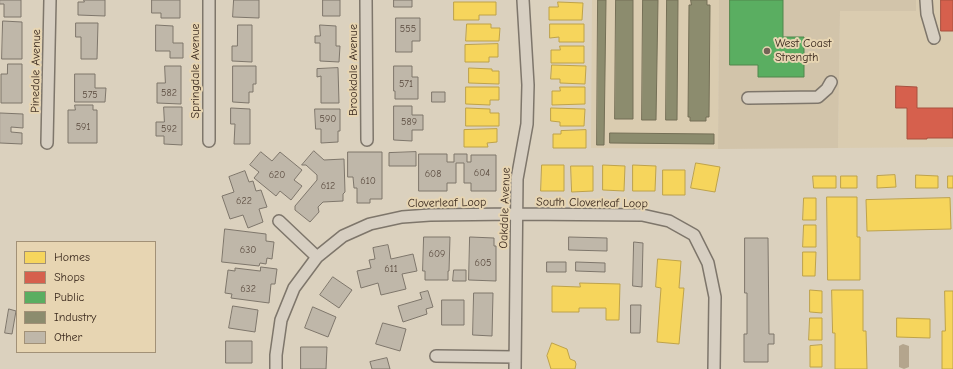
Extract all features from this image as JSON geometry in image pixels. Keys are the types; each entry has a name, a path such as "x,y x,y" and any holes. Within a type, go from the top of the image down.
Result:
{"street":[{"name":"Pinedale Avenue","path":"47,143 50,0"},
{"name":"Springdale Avenue","path":"209,0 209,141"},
{"name":"Brookdale Avenue","path":"366,0 367,140"},
{"name":"Oakdale Avenue","path":"516,369 517,179 527,124 528,85 523,0"},
{"path":"926,0 927,14 934,38"},
{"path":"748,98 818,97 827,90 831,82"},
{"name":"Cloverleaf Loop","path":"276,369 276,355 281,320 294,288 317,257 343,236 370,224 402,217 430,215 516,214"},
{"name":"South Cloverleaf Loop","path":"516,214 642,215 669,221 694,235 708,263 715,297 714,369"},
{"path":"279,221 317,257"},
{"path":"436,356 516,357"}],"shaded area":[{"path":"592,0 719,0 718,149 591,148"},
{"path":"719,0 916,0 916,11 840,11 838,148 718,149"},
{"path":"916,0 953,0 953,147 838,148 840,11 915,11"},
{"path":"903,344 909,346 909,367 904,369 899,367 899,346"}],"building: Homes":[{"path":"454,2 496,2 496,15 479,15 479,20 454,20"},
{"path":"558,2 583,3 582,20 549,20 549,7 558,7"},
{"path":"467,24 491,24 491,28 500,28 499,41 466,41"},
{"path":"550,24 584,24 584,42 559,42 559,37 550,38"},
{"path":"498,44 498,57 489,57 489,62 465,62 465,45"},
{"path":"560,46 584,46 584,63 551,63 551,50 560,50"},
{"path":"552,65 586,66 585,84 560,83 560,79 551,79"},
{"path":"469,68 492,69 492,71 499,71 499,84 469,83"},
{"path":"466,87 499,87 499,100 490,100 490,105 466,104"},
{"path":"560,87 585,87 585,104 552,105 552,91 560,91"},
{"path":"466,108 490,109 490,113 499,113 499,126 466,126"},
{"path":"551,108 585,109 584,126 560,126 560,122 551,121"},
{"path":"497,129 497,142 487,143 488,147 464,147 464,130"},
{"path":"586,130 586,148 553,148 553,134 561,134 561,131"},
{"path":"696,163 720,167 715,192 691,188"},
{"path":"542,165 564,165 564,191 541,191"},
{"path":"603,165 625,166 624,191 603,190"},
{"path":"633,165 656,166 655,191 633,191"},
{"path":"571,166 593,166 593,191 572,192"},
{"path":"663,170 685,170 685,195 663,195"},
{"path":"895,175 896,187 877,188 877,176"},
{"path":"916,175 938,176 938,188 916,188"},
{"path":"813,176 836,176 836,188 814,188"},
{"path":"841,176 857,176 857,188 841,188"},
{"path":"948,176 953,176 953,188 948,188"},
{"path":"827,197 857,197 857,237 860,237 860,280 828,280"},
{"path":"804,198 816,198 816,220 803,220"},
{"path":"950,198 951,229 867,231 866,200"},
{"path":"804,225 816,225 816,247 803,247"},
{"path":"803,252 816,252 815,276 803,276"},
{"path":"658,259 681,261 679,288 684,288 679,344 657,342 661,288 656,287"},
{"path":"580,283 620,284 619,320 606,320 606,308 579,308 579,312 552,312 552,286 580,287"},
{"path":"810,290 822,291 822,313 810,312"},
{"path":"832,290 863,290 863,331 866,331 867,369 835,369 835,333 833,333"},
{"path":"945,291 953,291 953,369 942,369 942,331 945,331"},
{"path":"810,318 822,318 822,340 809,340"},
{"path":"897,318 930,319 930,338 897,337"},
{"path":"552,343 567,349 570,359 575,361 575,369 551,369 547,356"},
{"path":"822,345 822,367 810,367 810,346"}],"building: Shops":[{"path":"941,0 953,0 953,31 941,31"},
{"path":"896,86 917,87 917,108 953,108 953,138 907,139 907,108 896,108"}],"building: Public":[{"name":"West Coast Strength","path":"730,0 783,0 783,37 804,37 804,77 758,77 758,65 730,65"}],"building: Industry":[{"path":"598,0 606,0 604,145 597,145"},
{"path":"616,0 633,0 633,119 615,119"},
{"path":"643,0 658,0 656,120 642,120"},
{"path":"667,0 678,0 677,120 666,120"},
{"path":"691,0 707,0 707,5 710,5 709,117 706,117 706,121 690,121 690,117 688,117 689,5 691,5"},
{"path":"610,133 714,134 714,144 610,143"}],"building: Other":[{"path":"0,0 21,0 21,17 4,17 4,4 0,4"},
{"path":"84,0 105,0 105,16 78,15 78,2 84,2"},
{"path":"152,0 180,0 180,18 161,18 161,13 152,13"},
{"path":"234,0 259,0 259,18 233,17"},
{"path":"323,0 340,0 340,16 323,16"},
{"path":"394,0 412,0 412,7 394,7"},
{"path":"396,18 420,18 420,41 412,41 412,52 396,52"},
{"path":"3,21 22,22 22,59 2,59"},
{"path":"76,23 98,23 97,59 81,59 81,37 76,37"},
{"path":"156,25 173,26 173,43 183,43 183,58 170,58 170,51 156,51"},
{"path":"238,25 252,25 252,62 232,61 232,46 237,46"},
{"path":"320,25 336,26 336,46 340,46 339,62 320,61 320,43 315,43 315,36 320,36"},
{"path":"8,64 22,64 22,103 1,103 1,74 7,74"},
{"path":"165,66 181,66 181,104 157,103 157,83 165,83"},
{"path":"233,66 256,66 256,84 253,84 253,92 249,92 249,103 233,102"},
{"path":"394,66 412,66 412,77 418,77 418,99 395,99"},
{"path":"338,68 339,103 321,103 321,76 317,77 317,69"},
{"path":"75,74 95,74 95,88 106,88 105,102 75,102"},
{"path":"432,92 445,92 445,102 432,102"},
{"path":"75,105 93,105 93,110 97,110 97,143 68,143 68,110 75,110"},
{"path":"394,106 412,106 412,115 423,115 423,130 412,130 412,141 394,140"},
{"path":"164,107 182,107 182,145 164,144 164,136 156,136 156,122 164,122"},
{"path":"231,108 250,109 250,144 234,144 235,124 231,124"},
{"path":"315,109 340,109 340,131 338,131 338,142 321,143 321,129 316,129"},
{"path":"0,113 23,114 23,128 11,127 11,132 22,133 22,144 0,143"},
{"path":"314,151 324,160 344,159 345,192 343,194 343,201 323,202 318,207 319,212 310,222 295,210 295,206 317,180 317,175 306,165 302,165"},
{"path":"261,152 272,161 280,152 302,170 294,180 302,186 291,200 280,191 276,196 254,178 259,172 250,165"},
{"path":"348,152 382,152 382,199 370,199 370,203 357,203 357,188 354,188 353,177 348,177"},
{"path":"416,152 416,166 389,166 389,153"},
{"path":"419,154 447,154 447,162 454,162 454,154 467,154 467,162 471,162 471,155 496,155 496,191 471,191 471,183 464,183 464,163 456,163 456,183 447,183 447,191 419,191"},
{"path":"245,171 249,182 253,181 256,191 261,190 267,207 259,209 263,222 248,228 243,215 230,219 222,196 234,192 229,177"},
{"path":"225,229 266,234 266,241 274,242 272,259 267,258 266,264 260,263 259,266 222,262"},
{"path":"424,237 450,237 448,280 425,280 425,271 423,271"},
{"path":"470,237 494,238 494,246 496,246 496,281 469,280"},
{"path":"569,237 607,238 607,251 569,250"},
{"path":"745,238 768,238 769,334 774,334 774,344 768,344 768,362 744,362 744,334 747,334"},
{"path":"634,242 643,243 642,287 633,286"},
{"path":"388,245 391,259 413,254 417,271 402,274 406,289 381,295 378,283 361,288 357,271 371,268 369,260 375,259 373,248"},
{"path":"547,262 566,262 566,272 547,272"},
{"path":"576,262 605,263 605,272 576,271"},
{"path":"261,267 277,269 275,284 271,284 269,303 231,298 232,294 225,293 228,270 235,271 235,268 260,271"},
{"path":"454,270 466,270 466,281 453,281"},
{"path":"333,277 352,290 339,308 320,295"},
{"path":"428,291 433,307 426,309 427,314 403,322 398,306 422,299 420,293"},
{"path":"474,293 493,293 492,336 473,335"},
{"path":"442,300 464,300 464,325 442,325"},
{"path":"631,305 641,305 640,333 631,333"},
{"path":"233,306 258,310 255,332 229,328"},
{"path":"313,307 336,317 328,337 305,328"},
{"path":"9,309 16,311 12,334 5,333"},
{"path":"383,323 406,329 400,351 376,344"},
{"path":"226,341 252,341 252,363 226,363"},
{"path":"301,347 327,347 326,369 301,369"},
{"path":"387,358 390,369 372,369 370,362"}],"place":[{"name":"West Coast Strength","path":"767,51"}]}
